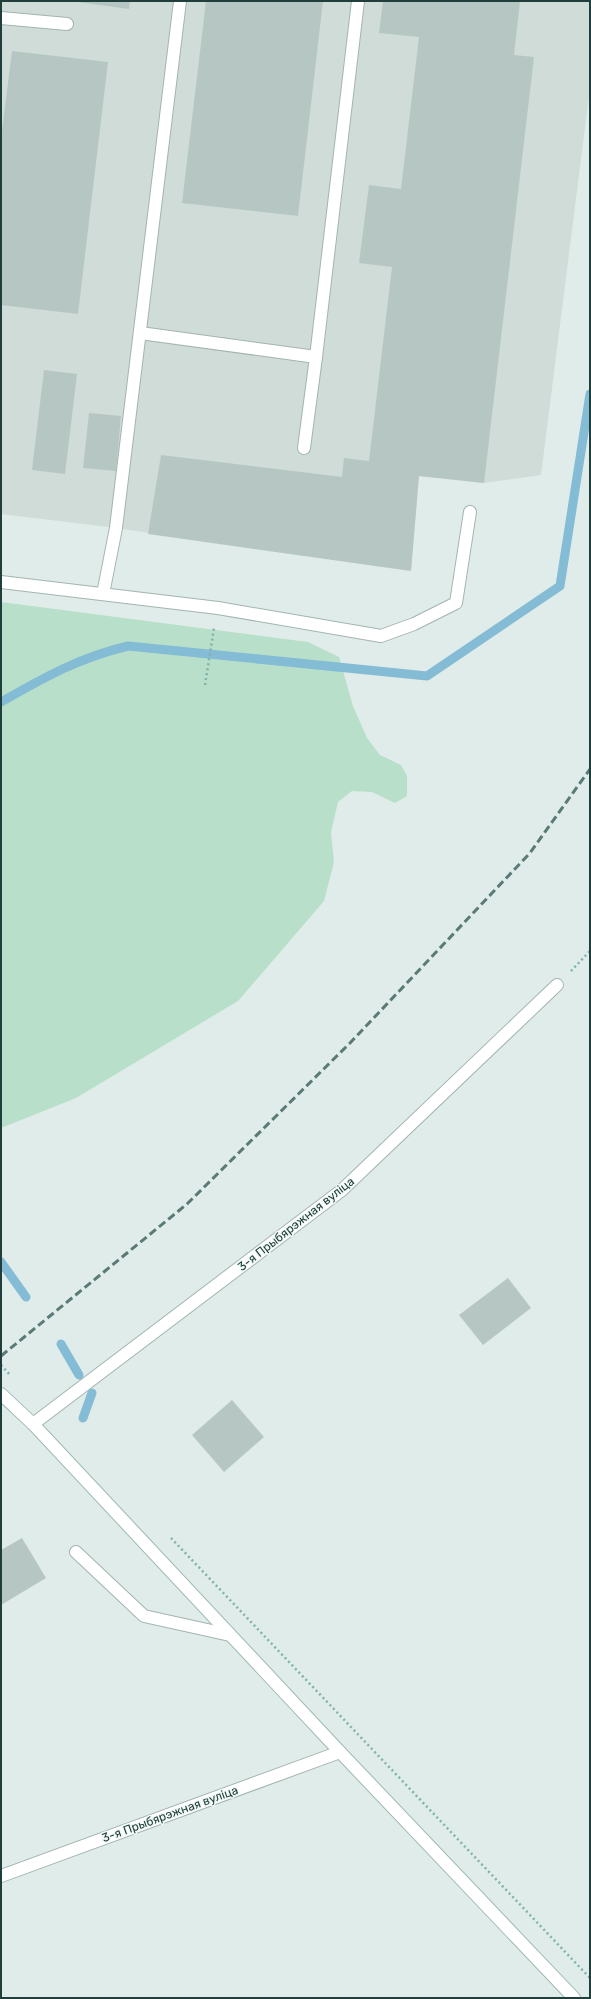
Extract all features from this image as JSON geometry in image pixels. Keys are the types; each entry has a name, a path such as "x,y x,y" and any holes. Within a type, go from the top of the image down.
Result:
{"street":[{"path":"103,594 116,528 180,1"},
{"path":"304,448 358,1"},
{"path":"1,18 67,24"},
{"path":"140,333 316,357"},
{"path":"1,582 218,608 381,636 414,624 456,603 470,512"},
{"name":"3-я Прыбярэжная вуліца","path":"33,1424 342,1190 557,985"},
{"path":"1,1394 33,1424 340,1752 574,1998"},
{"path":"76,1552 144,1616 230,1635"},
{"name":"3-я Прыбярэжная вуліца","path":"1,1876 340,1752"}],"path":[{"path":"205,685 213,635"},
{"path":"557,985 590,951"},
{"path":"1,1365 15,1380"},
{"path":"168,1534 590,1978"}],"shaded area":[{"path":"1,1 590,1 590,88 541,475 484,483 419,476 411,571 116,528 1,514"}],"green space":[{"path":"1,602 308,642 339,657 353,706 367,738 380,755 401,765 407,776 407,796 395,803 372,792 352,791 338,802 331,832 334,862 324,901 238,1001 76,1098 1,1128"}],"building":[{"path":"70,1 130,1 129,9"},
{"path":"206,1 323,1 298,216 182,203"},
{"path":"383,1 520,1 514,55 534,57 484,483 419,476 411,571 148,534 161,455 342,477 344,458 369,461 392,267 359,263 369,185 401,189 419,37 379,33"},
{"path":"12,51 108,62 78,314 1,305 1,139"},
{"path":"44,370 77,374 65,474 32,470"},
{"path":"89,413 121,416 116,471 83,468"},
{"path":"508,1278 531,1308 483,1345 459,1315"},
{"path":"232,1400 264,1437 224,1472 192,1435"},
{"path":"22,1538 46,1578 1,1605 1,1550"}],"waterway":[{"path":"1,702 47,676 77,662 128,646 427,676 560,586 590,394"},
{"path":"1,1262 26,1297"},
{"path":"61,1344 79,1375"},
{"path":"83,1418 92,1393"}],"railway":[{"path":"1,1356 187,1204 350,1043 530,853 590,769"}]}
